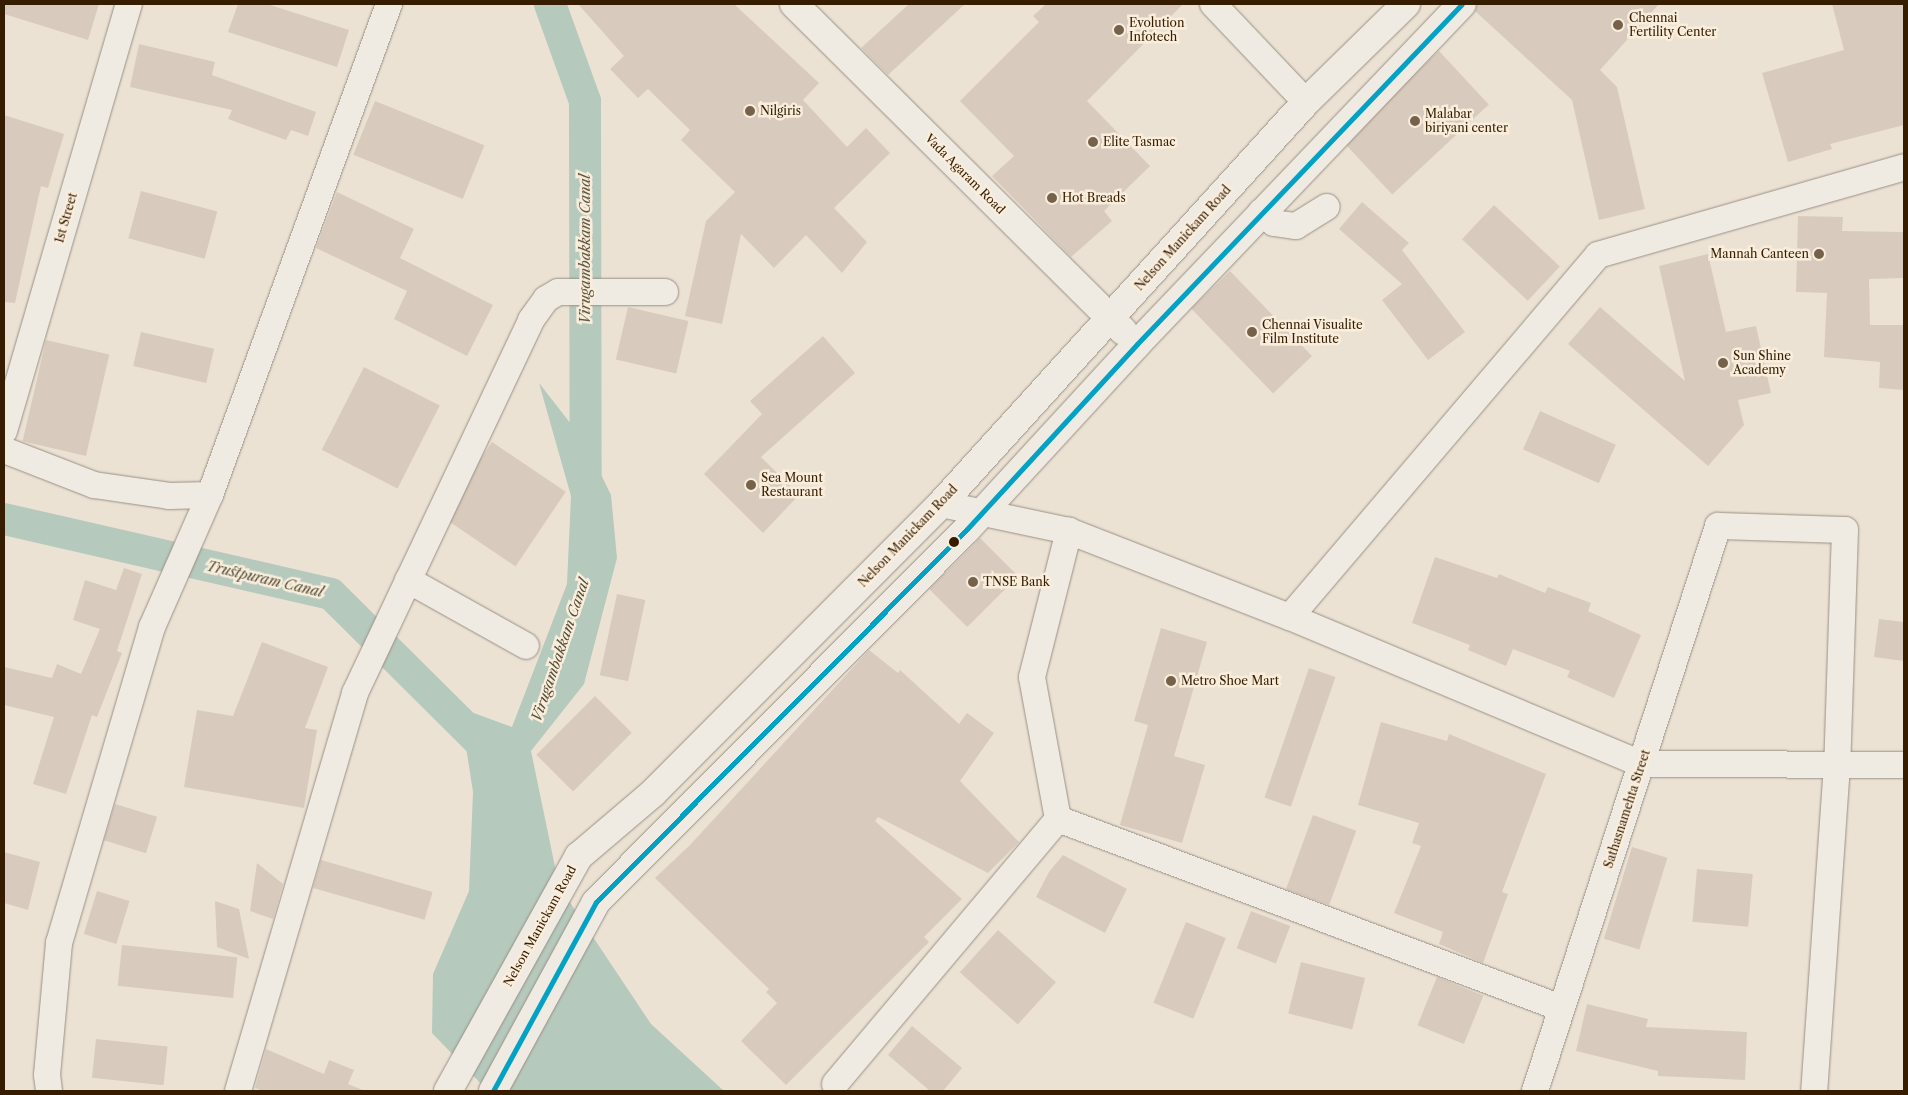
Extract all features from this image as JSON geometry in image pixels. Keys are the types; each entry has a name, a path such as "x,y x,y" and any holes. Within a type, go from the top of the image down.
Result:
{"main road":[{"name":"Vada Agaram Road","path":"794,4 1136,344"},
{"name":"Nelson Manickam Road","path":"448,1091 579,856 653,793 941,504 1306,102 1406,4"},
{"path":"493,1091 596,902 982,512 1136,344 1462,4"}],"street":[{"name":"1st Street","path":"4,431 129,4"},
{"path":"49,1091 47,1075 59,943 152,627 210,495 389,4"},
{"path":"1213,4 1306,102"},
{"path":"1290,616 1598,255 1904,167"},
{"path":"1261,212 1274,223 1296,226 1326,207"},
{"path":"238,1091 355,693 531,320 546,299 558,292 596,290 665,292"},
{"path":"4,450 94,485 170,496 210,495"},
{"path":"941,504 1069,531 1290,616 1642,764 1904,765"},
{"name":"Sathasnamehta Street","path":"1535,1091 1718,526 1845,530 1836,765"},
{"path":"1058,819 1032,677 1069,531"},
{"path":"408,580 526,646"},
{"path":"1814,1091 1836,765"},
{"path":"1058,819 1561,1008"},
{"path":"835,1084 1058,819"}],"water":[{"path":"539,383 585,442 611,495 617,558 584,684 531,751 559,886 651,1024 724,1091 488,1091 432,1033 433,974 469,891 473,792 460,708 512,727 567,584 571,496"}],"building":[{"path":"4,4 99,4 88,40 4,14"},
{"path":"238,4 267,4 349,30 337,67 228,32"},
{"path":"578,4 734,4 819,83 803,100 847,147 866,128 890,153 834,208 867,242 842,273 806,235 774,268 741,234 722,324 685,316 706,221 735,192 681,140 690,130 648,89 638,98 610,69 624,56"},
{"path":"909,4 965,4 888,75 861,48"},
{"path":"1046,4 1183,4 1087,101 1150,166 1104,211 1112,221 1071,257 992,176 1014,156 960,101 1039,22 1033,16"},
{"path":"1477,4 1659,4 1600,70 1617,87 1645,209 1599,220 1572,100 1475,11"},
{"path":"1832,4 1904,4 1904,125 1830,144 1832,149 1788,162 1762,73 1844,50"},
{"path":"139,44 215,62 212,75 316,112 308,136 291,130 286,140 228,119 232,110 130,87"},
{"name":"Malabar biriyani center","path":"1439,51 1489,104 1392,194 1342,141"},
{"path":"375,101 484,145 463,199 353,155"},
{"path":"4,115 64,134 48,188 41,186 15,303 4,302"},
{"path":"141,191 217,211 205,259 128,238"},
{"path":"337,192 414,229 400,258 493,305 467,356 394,319 407,291 316,248"},
{"path":"1362,202 1409,243 1402,250 1465,332 1428,360 1382,300 1402,284 1339,229"},
{"path":"1494,205 1560,266 1528,301 1462,239"},
{"path":"1798,216 1843,217 1842,231 1904,232 1904,278 1869,279 1870,325 1904,325 1904,390 1879,388 1880,362 1824,357 1827,293 1796,292"},
{"name":"Sun Shine Academy","path":"1708,254 1726,332 1756,326 1771,393 1738,400 1744,425 1708,466 1568,344 1600,307 1685,381 1659,266"},
{"name":"Chennai Visualite Film Institute","path":"1230,271 1312,356 1273,393 1191,309"},
{"path":"628,307 688,321 676,374 616,360"},
{"path":"141,332 214,349 206,383 133,366"},
{"path":"823,336 855,373 761,457 799,495 763,533 704,474 762,414 750,401"},
{"path":"46,340 109,355 86,456 23,441"},
{"path":"364,367 440,406 398,488 322,450"},
{"path":"1540,411 1616,445 1599,483 1523,449"},
{"path":"492,442 566,492 515,566 442,517"},
{"name":"TNSE Bank","path":"980,538 1018,576 967,627 929,589"},
{"path":"1435,557 1497,578 1499,574 1545,593 1548,587 1591,603 1588,611 1641,635 1614,698 1567,677 1570,671 1513,649 1506,666 1468,650 1470,645 1412,623"},
{"path":"124,568 142,574 117,651 122,653 97,717 92,715 66,794 33,784 54,717 4,705 4,667 52,678 57,664 81,674 100,629 73,620 85,580 116,590"},
{"path":"617,594 645,600 628,681 600,675"},
{"path":"1879,619 1904,622 1904,661 1874,657"},
{"path":"1161,628 1207,642 1174,756 1205,765 1182,843 1120,825 1148,725 1134,721"},
{"path":"262,642 328,667 305,728 317,730 304,808 184,787 197,710 233,716"},
{"path":"869,650 898,673 900,670 959,724 967,713 994,733 960,781 1019,842 988,873 878,817 875,821 962,899 924,937 929,942 786,1085 741,1041 777,1003 766,992 769,989 655,878 690,845"},
{"path":"1309,668 1335,677 1291,807 1264,798"},
{"path":"595,696 632,733 573,791 536,755"},
{"path":"1381,722 1447,741 1449,734 1546,774 1502,892 1508,894 1483,963 1439,944 1443,932 1394,913 1421,846 1412,843 1419,823 1358,805"},
{"path":"115,804 157,817 146,853 104,840"},
{"path":"1313,815 1356,831 1329,905 1286,889"},
{"path":"1632,847 1667,858 1639,950 1604,939"},
{"path":"4,852 40,862 28,910 4,903"},
{"path":"1063,855 1127,889 1105,933 1036,897 1049,872"},
{"path":"321,860 433,892 425,920 313,888"},
{"path":"257,863 283,884 273,919 250,911"},
{"path":"1697,869 1753,874 1748,927 1692,922"},
{"path":"97,891 130,901 116,944 84,934"},
{"path":"215,901 239,909 249,959 217,947"},
{"path":"1251,911 1290,926 1276,963 1237,948"},
{"path":"1186,922 1226,938 1193,1019 1153,1003"},
{"path":"998,930 1056,982 1018,1025 960,972"},
{"path":"122,945 237,957 233,998 118,986"},
{"path":"1301,962 1365,978 1352,1029 1288,1013"},
{"path":"1437,977 1483,996 1464,1044 1418,1025"},
{"path":"1587,1004 1648,1019 1646,1027 1747,1032 1745,1080 1658,1076 1658,1071 1576,1051"},
{"path":"912,1026 962,1068 943,1091 930,1091 888,1055"},
{"path":"96,1039 168,1047 164,1085 92,1078"},
{"path":"266,1049 324,1074 329,1060 354,1070 348,1084 365,1091 262,1091 255,1088"}],"waterway":[{"name":"Virugambakkam Canal","path":"550,4 585,101 586,486"},
{"name":"Trustpuram Canal","path":"4,519 331,594 494,756"}],"transit line":[{"path":"493,1091 596,902 967,529 1137,344 1462,4"}],"place":[{"name":"Chennai Fertility Center","path":"1618,25"},
{"name":"Evolution Infotech","path":"1119,30"},
{"name":"Nilgiris","path":"750,111"},
{"name":"Malabar biriyani center","path":"1415,121"},
{"name":"Elite Tasmac","path":"1093,142"},
{"name":"Hot Breads","path":"1052,198"},
{"name":"Mannah Canteen","path":"1819,254"},
{"name":"Chennai Visualite Film Institute","path":"1252,332"},
{"name":"Sun Shine Academy","path":"1723,363"},
{"name":"Sea Mount Restaurant","path":"751,485"},
{"name":"TNSE Bank","path":"973,582"},
{"name":"Metro Shoe Mart","path":"1171,681"}]}
